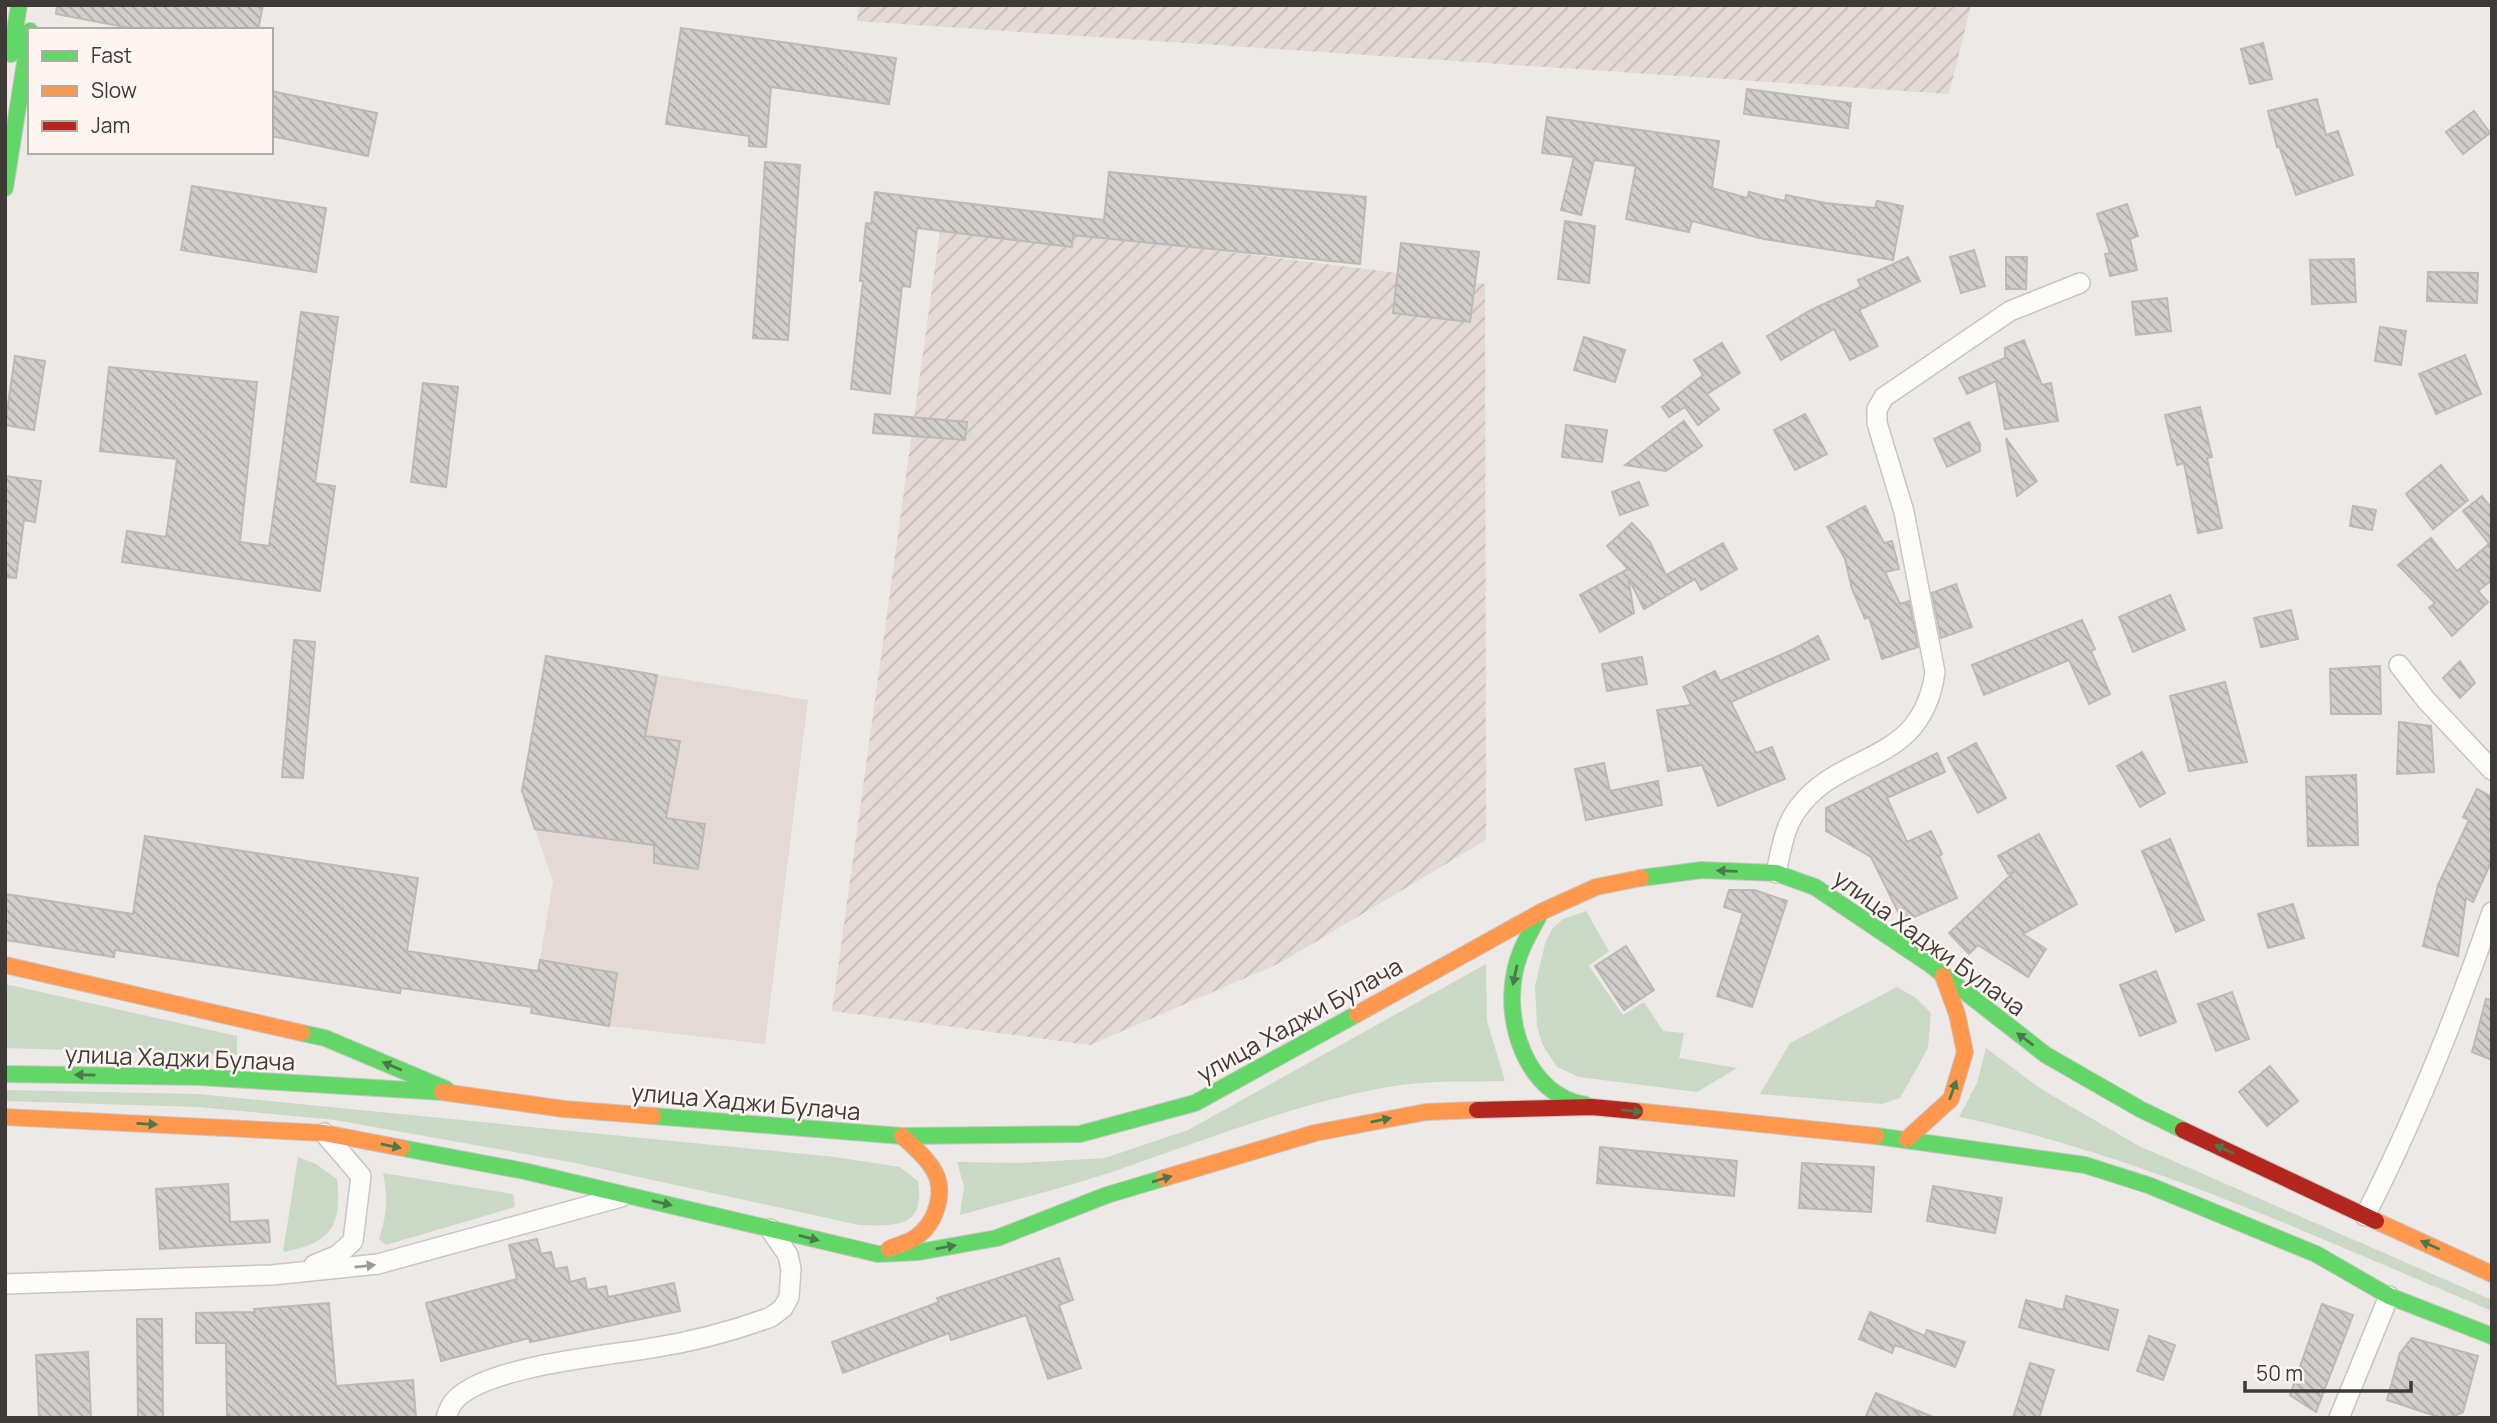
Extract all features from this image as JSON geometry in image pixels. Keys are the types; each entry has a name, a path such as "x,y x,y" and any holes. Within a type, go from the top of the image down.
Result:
{"main road":[{"path":"5,93 19,5"},
{"path":"30,28 34,5"},
{"path":"5,188 28,44"},
{"name":"улица Хаджи Булача","path":"5,1074 325,1079 455,1093 564,1109 902,1136 1080,1134 1195,1103 1541,912 1596,887 1702,870 1776,873 1823,892 1928,963 2046,1055 2140,1109 2492,1273"},
{"path":"1541,912 1528,936 1513,980 1513,1009 1522,1045 1531,1068 1545,1084 1564,1100 1592,1107"},
{"path":"5,965 325,1044 455,1093"},
{"path":"1907,1139 1951,1099 1965,1052 1957,1014 1943,976"},
{"path":"5,1116 324,1133 524,1171 878,1254 919,1252 997,1238 1107,1195 1315,1133 1426,1112 1592,1107 1907,1139 2085,1165 2148,1185 2316,1254 2389,1296 2492,1336"},
{"path":"878,1254 916,1237 929,1224 940,1194 938,1177 902,1136"}],"street":[{"path":"1776,873 1784,835 1798,807 1821,786 1901,740 1922,714 1932,691 1934,672 1914,559 1904,512 1877,423 1877,409 1884,397 2010,311 2080,282"},
{"path":"2399,665 2426,699 2492,770"},
{"path":"2365,1216 2404,1139 2467,983 2492,912"},
{"path":"2467,983 2492,959"},
{"path":"272,1275 310,1267 338,1255 353,1241 360,1176 324,1133"},
{"path":"5,1284 272,1275 378,1264 629,1195"},
{"path":"446,1418 454,1401 462,1394 485,1382 510,1374 590,1357 678,1343 771,1317 783,1308 789,1297 791,1269 788,1255 769,1229"},
{"path":"2339,1418 2389,1296"}],"shaded area":[{"path":"859,5 1971,5 1949,94 857,21"},
{"path":"942,216 1485,284 1486,840 1280,963 1090,1045 832,1011"},
{"path":"546,656 808,700 765,1044 609,1026 531,1013 553,881 522,791"}],"green space":[{"path":"1586,911 1609,951 1589,966 1623,1015 1644,1002 1663,1031 1684,1033 1679,1058 1737,1068 1697,1092 1579,1077 1557,1067 1542,1044 1537,1026 1535,986 1545,944 1552,929 1563,919"},
{"path":"1486,964 1487,1021 1505,1081 1417,1083 1352,1094 1247,1125 1091,1179 960,1215 964,1186 957,1162 1020,1163 1105,1158 1188,1130"},
{"path":"5,984 237,1036 237,1055 5,1048"},
{"path":"1897,987 1916,998 1931,1013 1928,1048 1900,1098 1882,1104 1760,1094 1790,1043"},
{"path":"1986,1048 2041,1089 2139,1146 2492,1300 2492,1311 2296,1228 2164,1176 2028,1134 1959,1117 1977,1083"},
{"path":"5,1090 198,1094 835,1157 900,1167 918,1181 919,1197 917,1208 905,1221 885,1225 859,1225 570,1162 335,1120 198,1107 5,1101"},
{"path":"298,1157 316,1164 337,1179 337,1209 335,1221 322,1238 312,1244 283,1252"},
{"path":"383,1173 513,1194 515,1207 386,1245 379,1239 386,1206"}],"building":[{"path":"57,5 263,5 258,28 130,28 56,14"},
{"path":"681,28 896,58 889,104 771,87 766,147 749,146 749,136 666,124"},
{"path":"2263,43 2272,79 2250,84 2241,49"},
{"path":"1747,89 1851,103 1848,128 1744,114"},
{"path":"273,91 377,113 368,156 273,136"},
{"path":"2317,99 2326,135 2338,131 2353,175 2296,195 2279,146 2277,147 2268,111"},
{"path":"2474,111 2490,133 2463,154 2446,132"},
{"path":"1547,117 1719,141 1712,188 1747,198 1749,192 1785,201 1786,195 1825,203 1875,208 1877,201 1903,206 1893,260 1764,239 1692,221 1689,232 1626,219 1636,166 1594,160 1581,215 1561,210 1574,157 1542,153"},
{"path":"765,162 800,165 788,340 753,338"},
{"path":"1109,172 1366,197 1360,264 1073,235 1072,247 917,228 910,287 902,286 890,394 851,389 863,281 860,281 866,223 871,224 875,192 1104,220"},
{"path":"192,186 326,208 316,272 181,250"},
{"path":"2127,204 2138,236 2130,239 2137,270 2110,276 2105,254 2110,253 2097,214"},
{"path":"1565,221 1595,226 1589,283 1558,279"},
{"path":"1401,243 1479,252 1470,322 1393,313"},
{"path":"1974,250 1985,286 1961,293 1950,257"},
{"path":"1908,257 1920,281 1859,310 1878,346 1850,360 1834,329 1781,360 1767,336 1811,310 1861,287 1858,280"},
{"path":"2006,257 2027,257 2026,289 2006,289"},
{"path":"2354,259 2356,302 2312,304 2310,260"},
{"path":"2428,272 2478,273 2477,303 2427,301"},
{"path":"2167,298 2171,331 2136,335 2132,302"},
{"path":"301,312 338,317 315,483 335,486 320,591 122,562 127,531 166,537 177,459 100,451 109,367 257,382 240,542 269,546"},
{"path":"2380,327 2406,331 2401,365 2375,361"},
{"path":"1584,337 1625,350 1615,382 1574,370"},
{"path":"2024,340 2042,385 2051,383 2058,421 2005,429 1996,381 1967,394 1959,378 2005,358 2005,348"},
{"path":"1722,343 1740,373 1707,394 1719,409 1698,425 1685,407 1669,417 1662,407 1703,375 1694,360"},
{"path":"2465,355 2481,394 2436,414 2419,374"},
{"path":"15,356 45,361 34,430 5,425"},
{"path":"423,383 458,387 446,487 411,482"},
{"path":"2200,407 2212,457 2207,458 2222,528 2198,533 2184,463 2177,465 2165,415"},
{"path":"875,414 967,422 965,440 873,433"},
{"path":"1805,414 1827,454 1795,470 1774,430"},
{"path":"1684,421 1702,446 1666,471 1625,465"},
{"path":"1969,422 1980,444 1980,451 1947,467 1934,439"},
{"path":"1566,425 1607,430 1602,462 1562,457"},
{"path":"2006,438 2037,481 2017,496"},
{"path":"2441,465 2468,500 2433,529 2406,494"},
{"path":"5,476 41,481 35,522 24,520 16,578 5,577"},
{"path":"1639,482 1648,505 1620,515 1612,492"},
{"path":"2482,496 2492,509 2492,580 2478,591 2488,602 2452,636 2429,608 2435,603 2398,565 2431,538 2457,571 2489,544 2463,511"},
{"path":"1865,506 1884,543 1892,541 1899,569 1885,572 1900,604 1909,601 1918,647 1882,659 1869,617 1865,619 1852,589 1845,559 1827,527"},
{"path":"2353,506 2376,510 2372,530 2350,526"},
{"path":"1632,523 1650,542 1666,575 1723,543 1737,569 1701,590 1695,579 1644,609 1628,577 1634,613 1600,632 1580,595 1628,569 1607,546"},
{"path":"1956,584 1972,627 1941,638 1932,593"},
{"path":"2170,595 2185,630 2133,652 2119,617"},
{"path":"2291,610 2298,639 2261,647 2254,618"},
{"path":"2082,620 2095,649 2091,651 2110,694 2089,704 2069,660 1984,695 1972,665"},
{"path":"1818,636 1829,659 1731,702 1756,753 1772,747 1785,779 1718,806 1702,765 1668,771 1657,710 1691,705 1683,687 1715,671 1720,681"},
{"path":"294,640 315,642 303,778 282,777"},
{"path":"546,656 657,675 645,736 680,741 666,818 705,824 698,869 654,863 654,845 535,829 522,791"},
{"path":"1642,657 1647,684 1607,691 1602,664"},
{"path":"2460,661 2475,683 2460,698 2443,678"},
{"path":"2380,666 2381,714 2331,714 2330,669"},
{"path":"2225,682 2247,762 2189,771 2170,696"},
{"path":"2399,722 2431,726 2434,772 2397,774"},
{"path":"1976,743 2006,798 1978,813 1948,758"},
{"path":"2142,752 2165,793 2140,807 2117,766"},
{"path":"1937,753 1945,772 1887,798 1907,842 1931,831 1957,898 1903,922 1871,857 1826,831 1826,808"},
{"path":"1604,763 1610,791 1658,781 1662,805 1586,820 1575,769"},
{"path":"2356,775 2358,845 2308,846 2306,777"},
{"path":"2477,789 2492,797 2492,860 2473,902 2466,898 2458,956 2423,946 2438,885 2469,820 2463,817"},
{"path":"2039,834 2077,904 2023,934 2046,949 2028,977 1978,945 1969,954 1949,933 2015,871 2008,874 1998,856"},
{"path":"145,836 418,878 407,951 538,971 540,960 617,973 609,1026 531,1013 532,1007 401,988 400,993 115,950 114,957 5,940 5,894 133,914"},
{"path":"2170,839 2204,920 2176,932 2142,851"},
{"path":"1729,890 1754,890 1787,901 1752,1007 1717,996 1743,913 1724,907"},
{"path":"2293,904 2304,938 2268,948 2258,914"},
{"path":"1626,946 1654,990 1624,1010 1595,966"},
{"path":"2156,971 2176,1022 2140,1036 2120,985"},
{"path":"2232,992 2249,1039 2216,1051 2198,1004"},
{"path":"2486,999 2492,1000 2492,1060 2472,1052"},
{"path":"2270,1066 2298,1101 2267,1126 2239,1092"},
{"path":"1600,1147 1737,1161 1734,1196 1597,1183"},
{"path":"1802,1163 1874,1167 1871,1212 1799,1208"},
{"path":"228,1184 230,1222 268,1220 270,1242 160,1249 156,1189"},
{"path":"1933,1186 2002,1198 1995,1233 1927,1221"},
{"path":"537,1239 541,1254 551,1252 555,1269 567,1267 570,1282 585,1278 587,1290 606,1286 608,1297 674,1283 680,1311 530,1342 529,1338 441,1361 426,1303 517,1279 509,1245"},
{"path":"1059,1258 1073,1300 1059,1305 1081,1368 1048,1379 1026,1315 951,1340 949,1333 843,1373 832,1342 939,1302 937,1298"},
{"path":"2066,1296 2118,1310 2108,1350 2019,1327 2026,1300 2063,1310"},
{"path":"329,1303 336,1386 413,1380 416,1418 227,1418 226,1343 196,1343 196,1313 255,1312 254,1309"},
{"path":"2322,1304 2353,1315 2316,1412 2290,1395"},
{"path":"1870,1312 1925,1336 1927,1330 1965,1342 1955,1367 1895,1345 1892,1353 1859,1339"},
{"path":"137,1319 162,1319 163,1418 138,1418"},
{"path":"2149,1336 2175,1345 2163,1380 2137,1371"},
{"path":"2412,1338 2478,1356 2463,1412 2450,1418 2442,1418 2387,1400 2400,1353"},
{"path":"88,1352 91,1418 39,1418 36,1355"},
{"path":"2030,1363 2054,1370 2039,1418 2013,1418"},
{"path":"1876,1393 1935,1418 1865,1418"}],"traffic: fast":[{"path":"11,54 19,5"},
{"path":"5,188 28,44"},
{"path":"1641,878 1702,870 1776,873 1815,887 1928,963 2046,1055 2140,1109 2183,1130"},
{"path":"1541,912 1522,948 1515,971 1512,992 1517,1034 1535,1073 1549,1088 1566,1099 1586,1105"},
{"path":"653,1116 902,1136 1080,1134 1195,1103 1357,1014"},
{"path":"302,1033 325,1038 446,1089"},
{"path":"5,1074 199,1077 442,1092"},
{"path":"1876,1136 2085,1165 2148,1185 2316,1254 2389,1296 2492,1336"},
{"path":"402,1148 524,1171 878,1254 919,1252 997,1238 1107,1195 1164,1178"}],"traffic: slow":[{"path":"1357,1014 1541,912 1596,887 1641,878"},
{"path":"5,965 302,1033"},
{"path":"1907,1139 1951,1099 1965,1052 1957,1014 1943,976"},
{"path":"442,1092 564,1109 653,1116"},
{"path":"1164,1178 1315,1133 1426,1112 1477,1110"},
{"path":"1635,1111 1876,1136"},
{"path":"5,1117 324,1133 402,1148"},
{"path":"889,1249 912,1240 922,1232 934,1216 939,1197 933,1169 923,1155 902,1136"},
{"path":"2376,1221 2492,1274"}],"traffic: jam":[{"path":"1477,1110 1592,1107 1635,1111"},
{"path":"2183,1130 2376,1221"}]}
